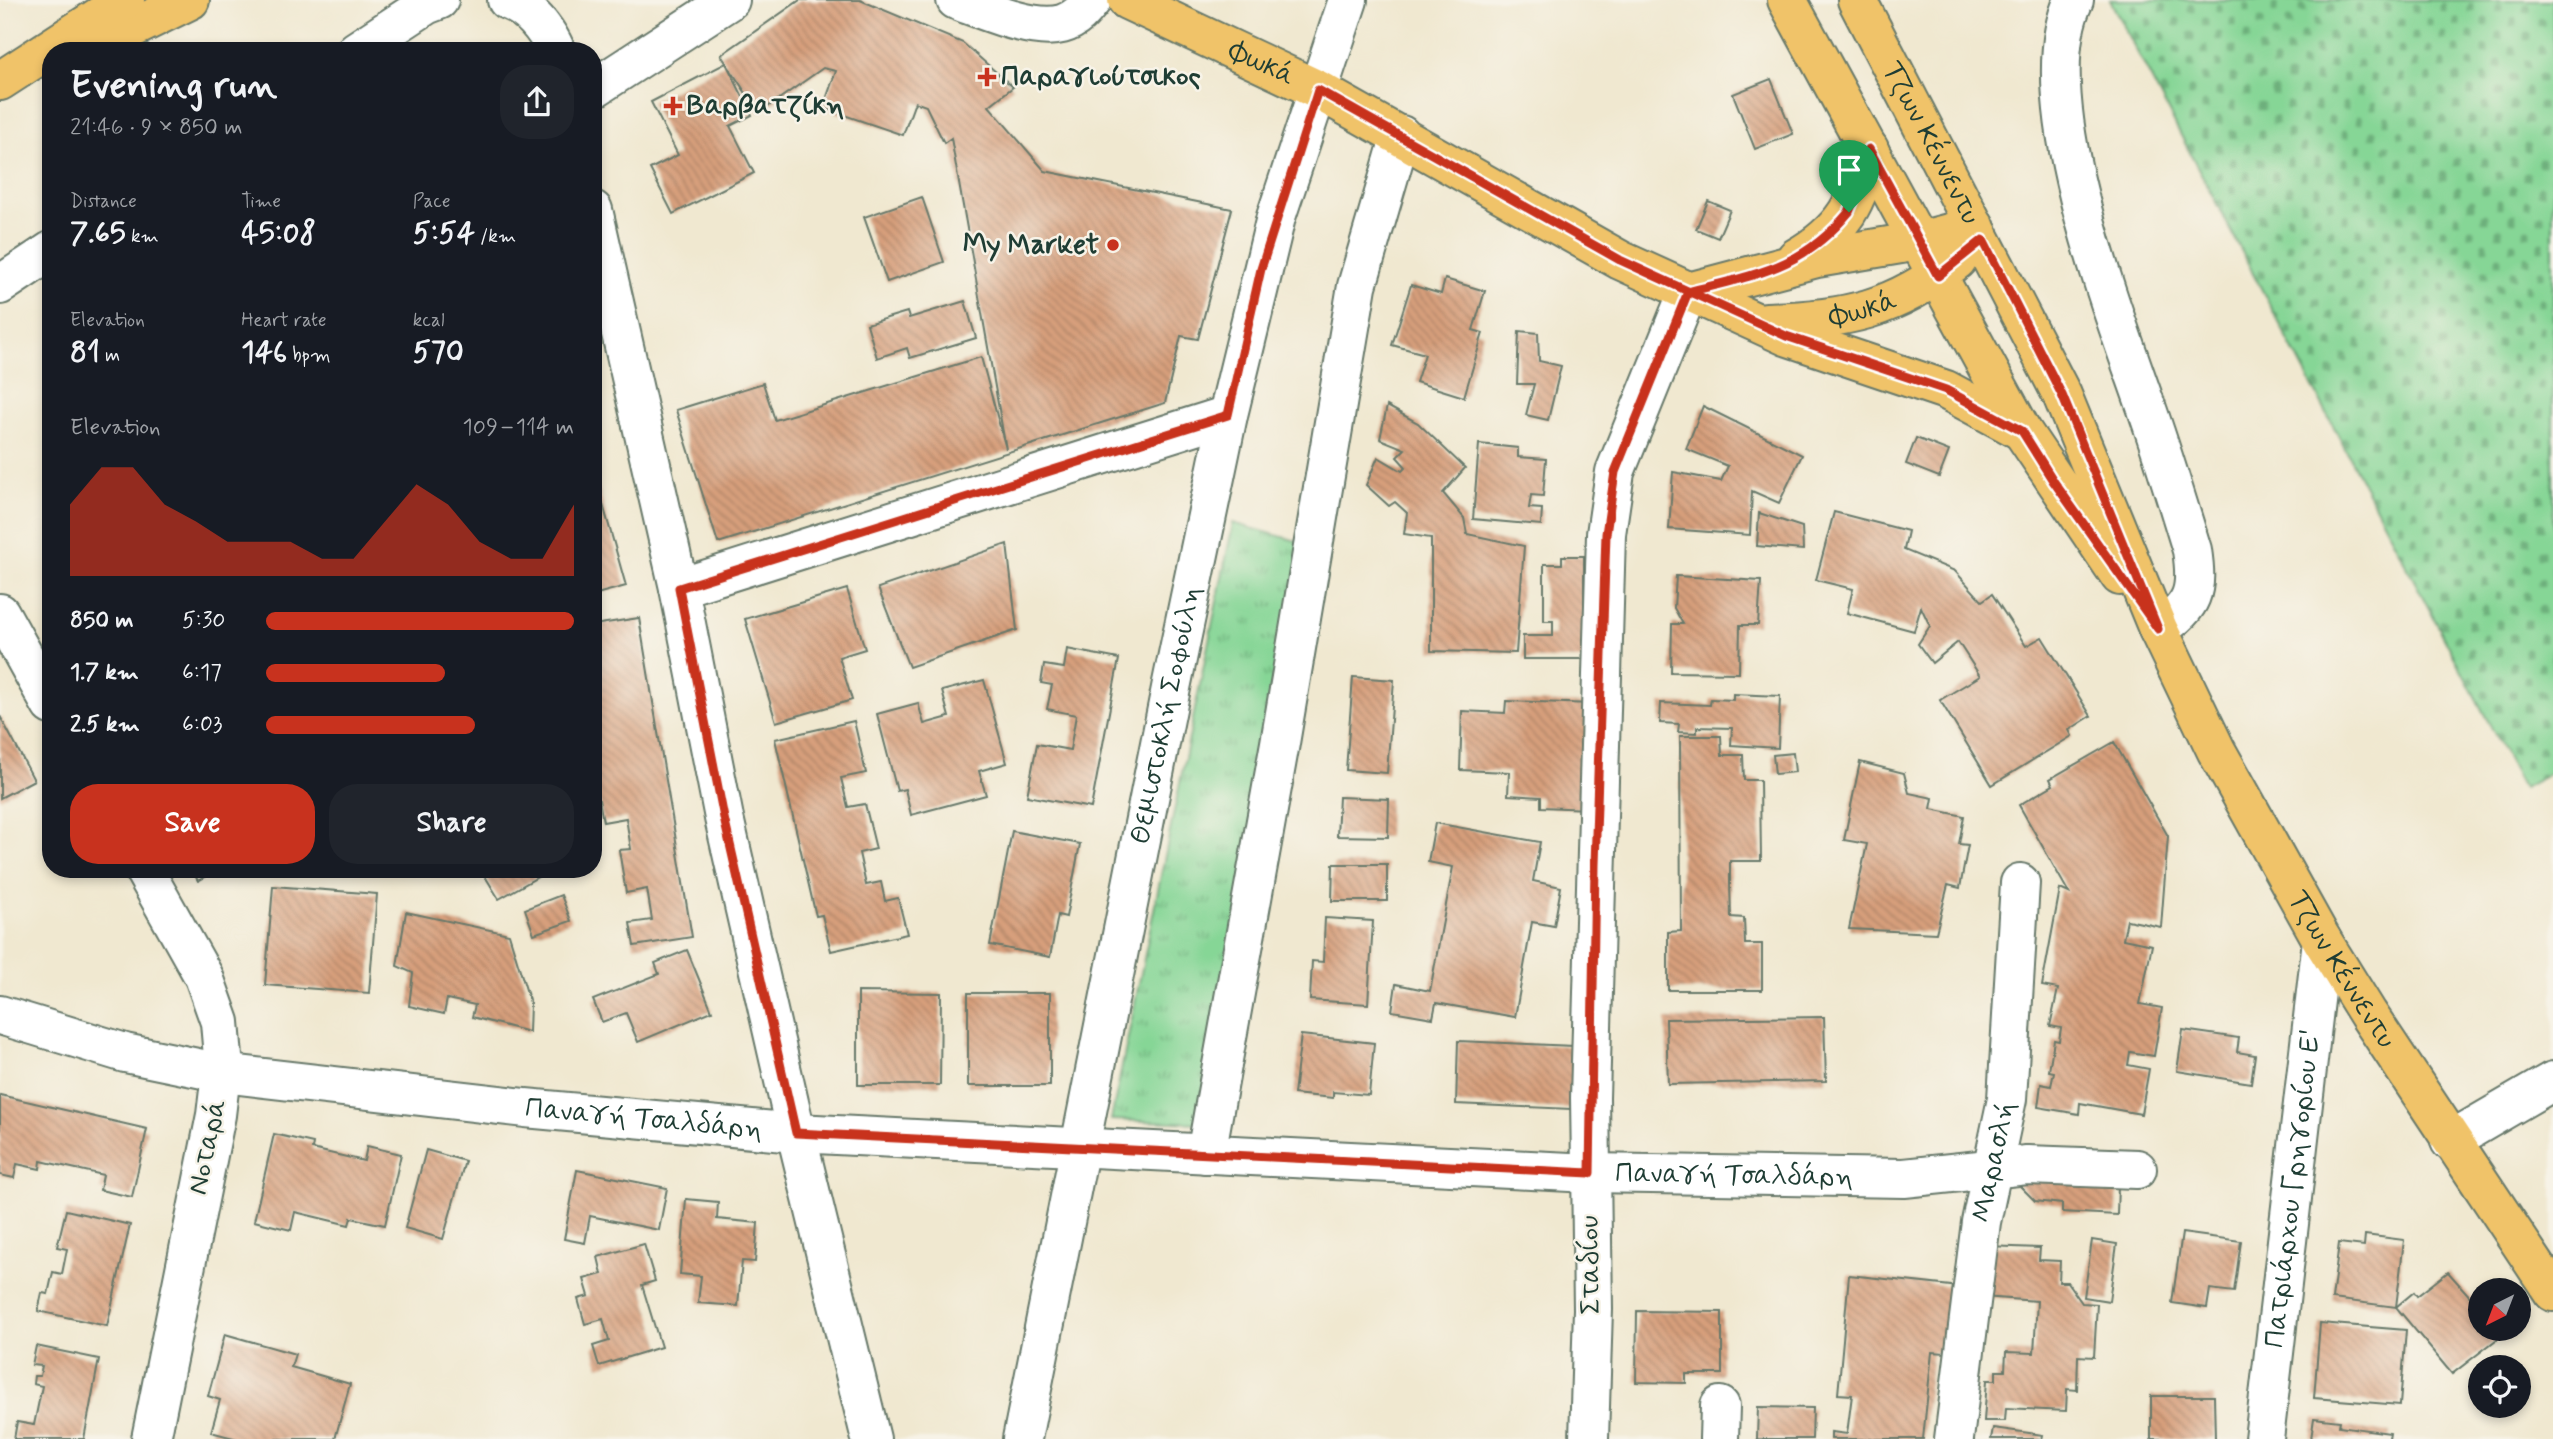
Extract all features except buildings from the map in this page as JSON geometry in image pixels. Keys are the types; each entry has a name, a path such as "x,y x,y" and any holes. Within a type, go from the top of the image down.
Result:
{"main road":[{"path":"60,42 125,0"},
{"path":"104,42 190,0"},
{"name":"Φωκά","path":"1127,0 1318,90 1585,242 1757,322 1804,321 1865,310 1914,292 1938,276 1979,233"},
{"name":"Τζων Κέννεντυ","path":"1787,0 2022,431 2054,482 2158,629"},
{"name":"Τζων Κέννεντυ","path":"1857,0 2062,395 2158,629 2216,750 2322,940 2450,1140 2553,1292"},
{"path":"0,81 42,54"},
{"path":"0,90 42,71"},
{"path":"1781,267 1812,249 1833,232 1849,212 1865,172 1869,149"},
{"name":"Φωκά","path":"1688,292 1781,267 1919,241 1979,233"},
{"path":"1757,322 1807,344 1946,390 2022,431"}],"street":[{"path":"370,42 426,5 439,0"},
{"path":"507,0 519,5 541,25 551,42"},
{"path":"602,83 730,0"},
{"path":"956,0 997,15 1041,25 1061,25 1072,20 1092,0"},
{"name":"Θεμιστοκλή Σοφούλη","path":"1022,1439 1228,415 1261,269 1348,0"},
{"path":"2074,0 2065,19 2059,53 2059,86 2068,143 2114,314 2194,560 2196,580 2189,602 2175,619 2158,629"},
{"path":"1206,1154 1357,286 1401,135"},
{"path":"602,250 679,588 724,818 796,1133 871,1439"},
{"path":"0,285 42,257"},
{"name":"Σταδίου","path":"1589,1439 1593,1309 1590,1173 1595,865 1603,588 1615,472 1688,292"},
{"path":"679,588 1228,415"},
{"path":"0,613 42,689"},
{"name":"Νοταρά","path":"149,878 194,956 213,999 222,1033 222,1073 216,1115 151,1439"},
{"name":"Μαρασλή","path":"1954,1439 1981,1222 2010,1071 2020,883"},
{"name":"Πατριάρχου Γρηγορίου Ε'","path":"2264,1439 2322,940"},
{"name":"Παναγή Τσαλδάρη","path":"0,1015 125,1053 222,1073 513,1106 796,1133 1590,1173 1904,1178 1992,1167 2034,1165 2137,1169"},
{"path":"2450,1140 2553,1081"}],"green space":[{"path":"2110,0 2553,0 2553,772 2523,788"},
{"path":"1233,523 1304,543 1203,1123 1111,1120"}],"place":[{"name":"Παραγιούτσικος","path":"987,77"},
{"name":"Βαρβατζίκη","path":"673,106"},
{"name":"My Market","path":"1113,245"}],"route":[{"path":"1849,212 1833,232 1812,249 1781,267 1688,292 1676,328 1615,472 1606,534 1603,588 1590,1173 796,1133 724,818 679,588 1228,415 1261,269 1318,90 1620,260 1688,292 1786,336 1946,390 2022,431 2054,482 2158,629 2062,395 1983,240 1938,276 1869,149 1859,192 1849,212"}]}
